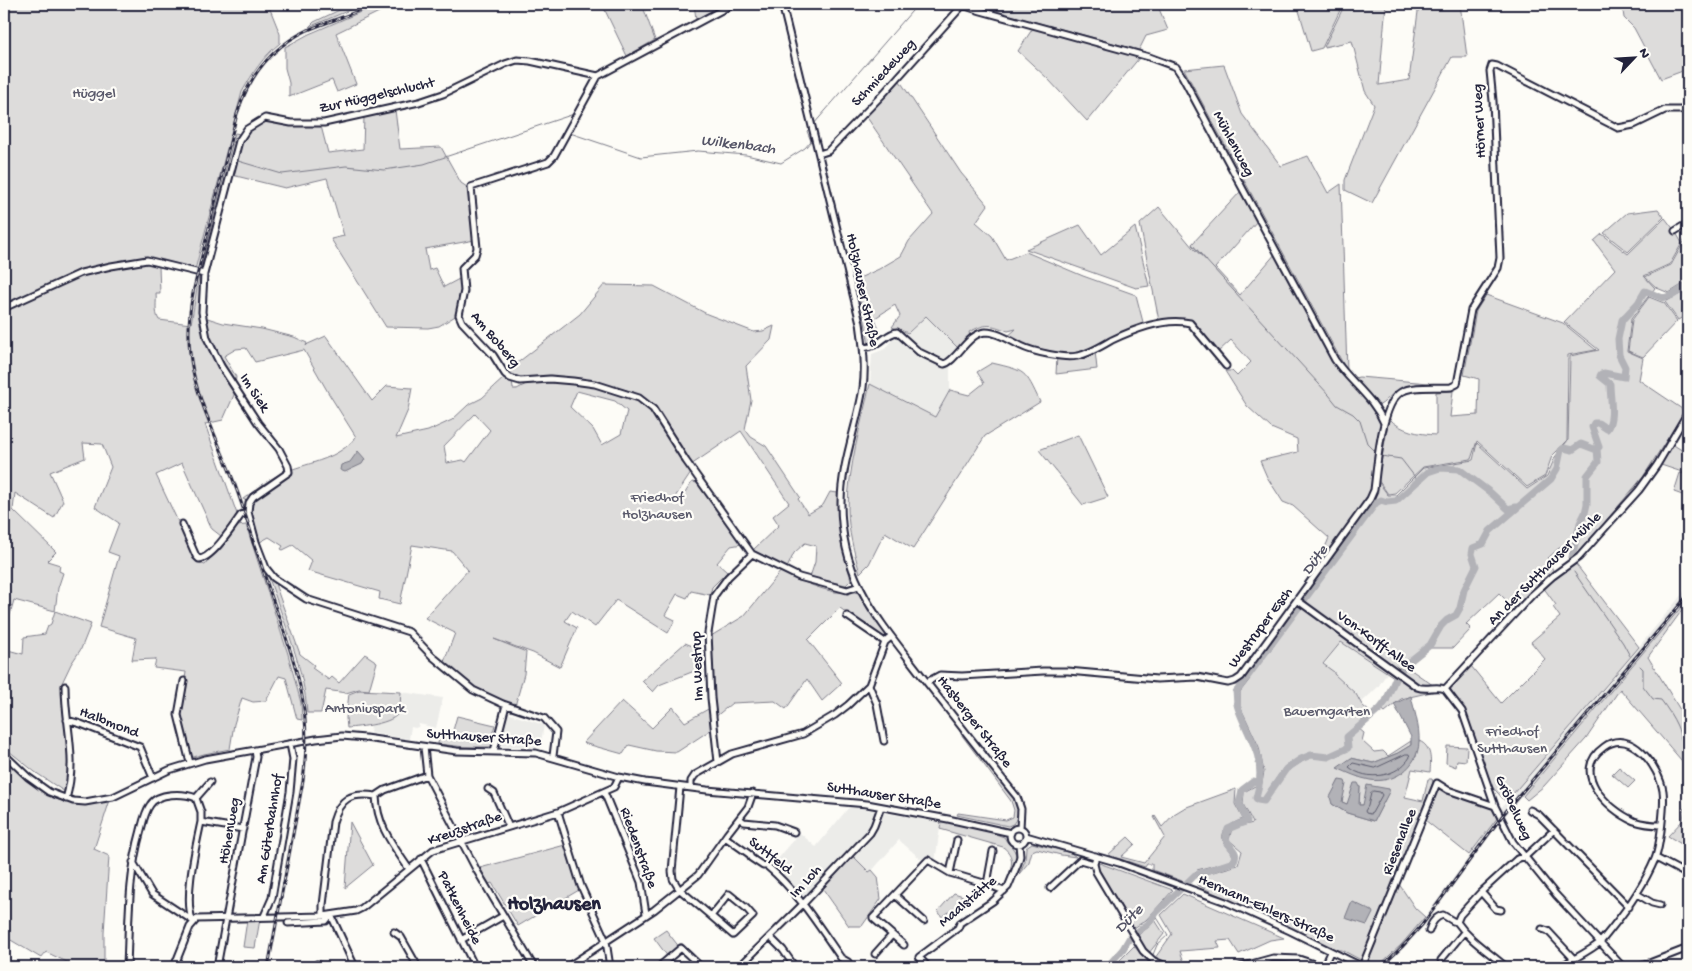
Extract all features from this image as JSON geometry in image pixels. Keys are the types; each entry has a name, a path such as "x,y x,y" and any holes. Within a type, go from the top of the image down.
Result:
{"street":[{"path":"598,76 733,4"},
{"name":"Holzhauser Straße","path":"782,4 860,323 863,348 863,387 844,472 841,505 845,537 852,568 859,586 890,636"},
{"name":"Schmiedeweg","path":"820,154 828,151 883,94 961,5"},
{"name":"Mühlenweg","path":"961,5 1149,57 1176,67 1335,360 1352,382 1369,397 1378,410 1384,424"},
{"name":"Zur Hüggelschlucht","path":"204,274 238,141 247,129 261,120 268,118 291,123 324,123 419,102 443,94 517,60 530,61 598,76"},
{"name":"Hörner Weg","path":"1457,384 1471,310 1498,268 1500,258 1490,71 1492,65 1498,66 1618,128 1634,126 1665,110 1688,110"},
{"name":"Am Boberg","path":"598,76 554,156 548,162 471,187 477,248 475,255 462,268 464,291 459,315 462,322 493,354 505,374 510,378 520,381 550,379 595,384 639,398 649,404 686,462 752,554 799,577 847,590 859,586"},
{"path":"1676,231 1688,223"},
{"path":"4,308 81,273 110,266 146,260 204,274"},
{"name":"Im Siek","path":"204,274 202,312 207,338 221,366 258,423 279,449 288,466 289,472 253,497 249,503 248,512"},
{"path":"863,348 873,347 890,334 897,332 919,352 944,364 951,361 968,342 978,335 987,332 996,334 1024,347 1068,357 1077,356 1117,338 1158,323 1175,321 1190,323 1226,366"},
{"name":"Westruper Esch","path":"927,682 940,675 962,676 1043,671 1068,671 1157,679 1189,676 1228,683 1235,681 1241,677 1300,602 1370,499 1374,490 1384,424 1388,408 1394,397 1402,391 1412,388 1451,387 1457,384"},
{"name":"An der Sutthauser Mühle","path":"1445,689 1532,596 1553,576 1579,556 1612,520 1657,465 1688,412"},
{"path":"182,524 196,556 202,559 209,554 241,516 248,512 256,542 266,568 274,578 309,600 409,632 432,656 473,690 506,705 544,718 557,734 553,756"},
{"name":"Im Westrup","path":"718,762 708,651 709,624 714,596 728,577 752,554"},
{"name":"Von-Korff-Allee","path":"1300,602 1421,689 1440,687 1445,689"},
{"path":"848,616 885,642"},
{"path":"691,788 693,777 718,762 739,751 803,734 848,705 869,685 885,642 890,636"},
{"name":"Hasberger Straße","path":"890,636 1017,798 1021,809 1020,828"},
{"path":"184,681 178,715 190,763"},
{"path":"869,685 877,704 884,741"},
{"name":"Halbmond","path":"65,686 72,761 66,799"},
{"name":"Gröbelweg","path":"1445,689 1458,705 1465,718 1495,806 1512,842 1623,967"},
{"path":"494,752 506,705"},
{"name":"Halbmond","path":"67,720 140,747 153,778"},
{"name":"Sutthauser Straße","path":"4,754 34,782 49,792 80,802 99,801 119,794 190,763 323,738 347,736 462,751 536,753 553,756 619,777 680,787 881,806 948,818 1011,833"},
{"path":"1559,967 1600,943 1629,907 1656,858 1660,825 1663,793 1661,783 1651,764 1629,742 1615,742 1601,748 1591,763 1590,771 1590,778 1597,792 1610,805 1634,820 1660,825"},
{"name":"Am Güterbahnhof","path":"264,916 272,898 290,792 293,759 290,744"},
{"path":"424,747 427,775 461,841 534,967"},
{"name":"Höhenweg","path":"217,967 256,757 255,750"},
{"path":"323,916 336,809 350,796 362,794 376,796 385,790 427,775"},
{"name":"Kreuzstraße","path":"194,922 197,919 323,916 356,911 433,850 558,812 604,792 616,785 619,777"},
{"path":"196,798 210,782"},
{"name":"Riesenallee","path":"1362,967 1437,783 1448,790 1495,806"},
{"path":"680,787 672,871 673,879 679,889 733,935 753,916 729,894 711,916"},
{"path":"488,789 494,793 510,827"},
{"name":"Riedenstraße","path":"604,792 641,882 646,914"},
{"path":"567,967 654,910 698,875 740,819 751,801 753,793"},
{"path":"127,967 133,862 150,803 159,798 188,795 196,798 202,812 191,874 190,915 194,922"},
{"path":"376,796 376,811 382,826 389,840 409,869"},
{"name":"Im Loh","path":"739,967 804,904 870,833 881,806"},
{"path":"1530,810 1539,815 1629,907"},
{"path":"558,812 581,886 606,941 610,967"},
{"path":"740,819 744,822 775,825 794,832"},
{"path":"201,822 243,829"},
{"path":"1026,836 1023,842 1019,844 1012,840 1011,833 1015,828 1020,828 1025,832 1026,836 1096,856 1094,864 1096,872 1143,951 1152,959 1168,967"},
{"path":"1457,922 1460,915 1481,892 1517,859 1527,855 1554,830"},
{"name":"Suttfeld","path":"725,837 749,854 750,858 763,866 767,866 780,877 804,904 841,958 852,967"},
{"path":"950,873 957,840"},
{"name":"Maalstätte","path":"928,967 919,957 958,928 960,923 993,901 1008,887 1018,864 1020,856 1019,844"},
{"path":"987,884 994,851"},
{"name":"Hermann-Ehlers-Straße","path":"1096,856 1189,888 1248,912 1362,967"},
{"path":"1656,858 1688,875"},
{"name":"Patkenheide","path":"420,859 474,967"},
{"path":"904,945 873,918 928,860 950,873 1004,891"},
{"path":"1050,888 1080,860 1094,864"},
{"path":"133,862 152,894 194,922"},
{"path":"1481,892 1496,909 1501,910"},
{"path":"1637,894 1652,903 1660,905"},
{"path":"895,895 924,921"},
{"path":"288,924 326,921 331,915 355,967"},
{"path":"1429,930 1438,916 1442,915 1457,922 1464,932 1506,967"},
{"path":"461,940 503,916"},
{"path":"174,967 194,922"},
{"path":"1542,929 1548,931 1574,959"},
{"path":"394,932 400,937 418,967"},
{"path":"1441,960 1464,932"},
{"path":"875,954 892,935"},
{"path":"770,937 783,950 795,967"},
{"path":"660,967 681,948 701,967"},
{"path":"1639,967 1688,948"},
{"path":"1240,967 1263,960 1281,958 1320,966 1325,963 1330,952"}],"shaded area":[{"path":"926,316 960,351 950,365 950,390 935,417 870,384 872,354 885,349 893,338 902,340"},
{"path":"1688,587 1688,599 1504,817 1500,809 1609,683"},
{"path":"1341,642 1387,673 1378,687 1362,702 1356,693 1324,665"},
{"path":"401,692 443,698 436,728 419,724 418,727 411,727 409,739 370,733 371,725 393,718 398,713"},
{"path":"507,713 544,725 540,748 502,746 500,742"},
{"path":"850,806 889,814 941,821 935,862 928,857 923,861 899,840 870,873 848,853 804,898 771,867 800,833 816,847"},
{"path":"1498,817 1500,822 1422,928 1383,967 1377,967 1401,945 1425,917"}],"green space":[{"path":"4,4 268,4 280,34 280,43 259,65 242,92 195,270 181,267 180,271 159,266 160,293 156,293 156,310 159,320 191,324 199,276 201,284 201,316 223,323 262,329 294,337 307,343 306,346 326,336 372,401 387,386 412,388 408,410 396,438 428,431 452,420 468,405 482,398 505,377 512,381 513,389 528,383 573,382 573,384 595,386 631,397 634,392 596,383 564,378 522,377 507,371 580,314 604,285 654,286 707,314 754,332 763,331 774,326 771,340 746,366 751,400 745,429 751,437 766,446 800,497 798,499 808,514 823,505 830,492 838,493 840,537 851,580 846,585 810,577 815,562 816,546 805,543 794,553 787,568 753,550 779,525 773,516 789,503 741,431 688,467 691,473 675,497 680,501 692,482 697,483 742,544 731,546 717,563 727,572 712,587 710,595 691,591 687,598 677,594 665,615 675,620 668,633 616,600 595,627 572,611 565,621 577,628 560,667 533,653 494,639 526,652 524,674 515,706 474,687 444,662 455,633 425,618 468,570 452,551 412,545 400,604 379,599 380,592 308,571 312,561 293,545 283,550 281,549 283,546 269,537 260,542 250,514 251,504 243,499 287,471 333,455 356,437 304,350 255,362 246,348 236,349 224,356 236,377 234,395 223,420 205,424 237,514 221,536 212,529 182,463 156,475 197,562 205,565 236,526 246,525 288,654 301,703 302,720 297,719 286,678 279,676 266,701 253,702 242,698 234,724 230,749 190,758 180,715 186,672 154,668 156,659 132,660 136,638 99,627 119,556 108,552 119,523 95,507 111,467 102,444 83,443 85,458 50,472 63,501 54,518 15,493 13,510 56,552 47,561 60,565 59,571 63,573 58,588 55,611 14,600 4,631","holes":["577,391 615,401 627,411 621,434 602,445 593,429 570,407","475,414 490,430 466,462 463,460 447,463 444,446"]},
{"path":"352,4 364,4 309,27 314,22"},
{"path":"379,4 390,4 383,10 336,33 356,84 337,92 332,80 289,97 289,83 285,68 285,47 309,34"},
{"path":"602,4 642,4 655,40 627,56"},
{"path":"694,4 724,4 696,19"},
{"path":"969,4 1157,4 1168,30 1146,36 1139,50"},
{"path":"1297,4 1343,4 1322,48 1311,51"},
{"path":"1345,4 1386,4 1379,85 1409,80 1419,4 1460,4 1467,57 1452,57 1372,203 1345,190 1345,180 1374,105 1365,91 1352,41 1324,47"},
{"path":"1622,4 1688,4 1688,69 1661,79 1634,28 1624,18"},
{"path":"1033,28 1140,57 1087,121 1048,79 1018,51"},
{"path":"1224,65 1242,114 1281,166 1308,156 1328,193 1341,184 1347,371 1184,69"},
{"path":"900,81 961,173 988,205 976,222 992,236 1006,260 1026,252 1083,276 1136,295 1144,326 1077,355 1058,353 1025,345 1007,337 1016,329 1008,331 988,326 969,332 970,336 958,348 926,316 908,333 892,327 900,316 895,305 875,318 881,336 884,337 878,342 869,345 855,280 901,256 909,241 933,214 866,116"},
{"path":"395,110 400,149 441,147 461,183 467,187 475,240 425,249 429,270 435,268 444,287 459,279 461,291 457,315 439,326 428,328 386,327 331,239 344,236 327,178 285,188 232,175 240,143 248,132 259,123 268,121 283,125 321,126 328,153 363,149 364,116"},
{"path":"235,133 240,134 203,267 200,271"},
{"name":"Bauerngarten","path":"1241,191 1258,220 1215,268 1240,295 1276,253 1335,360 1369,397 1384,424 1376,479 1388,495 1396,495 1423,468 1473,460 1477,443 1527,489 1547,476 1555,457 1568,440 1570,356 1599,350 1564,322 1615,269 1594,241 1602,234 1628,254 1665,218 1682,243 1670,264 1644,276 1655,288 1631,319 1627,351 1643,358 1639,380 1685,411 1643,477 1605,522 1606,526 1575,563 1567,548 1559,548 1547,559 1553,570 1514,608 1499,593 1466,624 1471,629 1453,648 1429,648 1427,644 1422,652 1404,665 1440,690 1401,699 1385,712 1380,708 1394,677 1341,642 1323,664 1356,694 1362,705 1373,715 1346,737 1347,748 1328,756 1311,754 1300,757 1284,767 1269,789 1283,774 1311,756 1328,758 1348,749 1348,737 1358,728 1364,733 1362,741 1374,752 1383,751 1388,756 1411,741 1411,745 1398,753 1373,763 1351,758 1358,777 1416,757 1419,741 1428,750 1430,772 1412,769 1405,797 1423,801 1428,779 1432,779 1433,782 1361,960 1342,950 1335,950 1197,885 1199,876 1238,865 1242,851 1229,840 1232,828 1253,823 1243,804 1244,792 1255,786 1261,788 1264,772 1259,747 1240,706 1240,692 1250,679 1242,673 1314,574 1329,538 1293,506 1283,502 1267,477 1260,461 1298,452 1297,439 1271,428 1247,406 1225,371 1232,371 1237,376 1251,362 1231,340 1218,352 1190,321 1159,321 1140,224 1159,207 1193,248 1207,261 1192,244","holes":["1339,780 1342,802 1347,804 1360,787 1359,805 1363,805 1389,789 1374,821 1347,813 1332,804"]},
{"path":"1658,209 1664,217 1628,252 1604,233 1627,213"},
{"path":"1080,225 1101,255 1135,227 1149,286 1136,288 1026,249"},
{"path":"1685,240 1688,241 1688,281 1669,293 1657,288 1645,277 1671,265"},
{"path":"1688,290 1688,314 1678,320 1665,302"},
{"path":"1486,295 1563,323 1596,350 1568,355 1567,441 1552,456 1545,476 1527,487 1477,441 1471,459 1423,467 1395,493 1388,494 1378,480 1389,418 1404,429 1417,433 1436,435 1436,392 1453,391 1450,417 1478,415 1479,379 1464,375 1476,311"},
{"path":"1649,297 1664,303 1677,321 1643,357 1628,351 1632,320"},
{"path":"1095,351 1097,369 1056,374 1057,356 1075,358"},
{"path":"992,363 1018,370 1023,374 1031,384 1040,402 985,436 913,549 885,532 869,564 860,573 849,525 848,509 850,478 870,384 935,417 950,390 969,395 984,383 977,372"},
{"path":"1354,378 1429,383 1398,391 1378,406"},
{"path":"1078,435 1108,497 1083,505 1039,450"},
{"path":"1672,444 1688,454 1688,474 1661,465"},
{"path":"1680,473 1688,475 1688,497 1674,492"},
{"name":"Friedhof Sutthausen","path":"1575,563 1639,647 1506,802 1488,782 1466,715 1450,688 1471,666 1501,703 1545,659 1531,642 1560,617 1553,607 1556,605 1543,587"},
{"path":"781,571 794,578 835,592 858,593 886,635 882,638 840,608 808,640 842,683 822,701 807,679 786,709 775,701 732,703 714,718 711,636 744,616"},
{"path":"269,578 274,581 300,654 314,665 312,668 329,680 332,677 339,683 365,654 377,662 369,690 359,689 346,693 326,690 321,713 307,713 298,662"},
{"path":"1688,599 1688,602 1648,657 1688,723 1688,768 1620,689 1586,739 1544,786 1527,800 1523,796"},
{"path":"55,611 91,624 81,649 61,685 70,760 66,791 35,772 4,747 4,649 23,654 24,637 45,634 48,626 51,624"},
{"path":"685,643 705,651 707,666 659,685 653,692 642,681"},
{"name":"Antoniuspark","path":"359,690 401,692 399,712 396,716 384,722 347,728 346,718 349,694"},
{"path":"622,701 652,728 673,707 685,722 710,708 712,729 677,752 656,751 629,745 623,754 583,743"},
{"path":"457,716 495,725 492,735 495,736 492,747 438,744 439,732 452,734"},
{"path":"958,726 1014,798 1018,811 1017,818 1013,824 1008,826 957,815 958,813 1006,820 1013,817 1014,810 1011,801 961,734"},
{"path":"1447,746 1467,747 1466,761 1457,760 1456,767 1446,763"},
{"path":"4,757 27,780 50,796 62,801 76,804 110,800 94,849 109,856 104,933 104,967 71,967 69,963 46,952 41,958 4,936"},
{"path":"1619,767 1635,781 1628,788 1612,774"},
{"path":"1688,782 1688,848 1668,836 1683,820"},
{"path":"1439,787 1489,806 1496,812 1498,817 1469,855 1425,820"},
{"path":"1236,789 1235,804 1243,819 1230,825 1224,831 1223,839 1233,857 1230,861 1197,870 1185,882 1152,870 1152,864 1147,864 1145,867 1108,855 1128,837 1135,844 1121,857 1144,863 1165,837 1155,816 1162,827 1174,814 1184,808"},
{"path":"941,821 987,831 1004,837 1016,854 1016,864 1010,878 1008,878 1012,861 1007,850 1003,847 940,829"},
{"path":"350,822 373,865 345,888"},
{"path":"1032,843 1071,853 1076,857 1037,849 1032,851 1029,862 1019,874 1025,861 1026,847"},
{"path":"565,845 579,890 518,926 492,883 489,884 480,868"},
{"path":"853,856 869,872 872,870 878,877 881,899 862,926 849,926 823,889"},
{"path":"1099,863 1173,890 1146,920 1134,928 1097,866"},
{"path":"1399,884 1415,908 1425,917 1401,945 1377,967 1367,963"},
{"path":"954,893 966,897 963,902 942,917 938,911"},
{"path":"1183,894 1284,938 1270,940 1239,954 1230,940 1217,941 1220,948 1180,951 1186,967 1174,966 1155,958 1172,934 1161,915"},
{"path":"260,919 255,948 243,947 247,920"},
{"path":"1155,920 1164,934 1149,953 1137,936"},
{"path":"666,930 680,948 668,957 654,938"},
{"path":"1134,946 1148,962 1147,967 1113,967"}],"water":[{"path":"358,451 365,459 362,464 345,472 340,470 341,465 350,462"},
{"path":"1411,696 1418,725 1419,742 1418,751 1414,759 1403,772 1379,781 1362,778 1337,768 1351,758 1373,763 1398,753 1411,745 1411,737 1394,704"},
{"path":"1339,780 1345,781 1346,784 1342,802 1347,804 1354,783 1358,783 1360,787 1359,805 1363,805 1367,785 1389,789 1374,821 1347,813 1332,804 1330,797"},
{"path":"1353,902 1372,911 1373,913 1367,925 1345,918"}],"waterway":[{"name":"Wilkenbach","path":"813,125 918,4"},
{"path":"238,161 282,174 346,166 384,170 424,164 574,114 564,131"},
{"name":"Wilkenbach","path":"570,133 641,157 698,151 746,155 781,163 805,148 811,141 807,131 810,128"},
{"path":"1192,245 1337,405 1353,414 1360,421 1367,443 1376,452"},
{"name":"Düte","path":"1107,967 1123,949 1130,937 1148,924 1157,912 1195,875 1233,862 1236,856 1226,836 1228,829 1247,821 1239,803 1242,790 1254,781 1257,782 1259,786 1256,798 1264,801 1286,769 1301,759 1311,755 1328,757 1348,748 1347,737 1380,709 1386,701 1396,677 1405,665 1430,645 1441,626 1456,615 1460,608 1464,590 1476,566 1472,554 1473,548 1483,544 1490,531 1551,479 1557,469 1561,450 1564,448 1572,450 1581,444 1594,449 1599,447 1592,427 1594,423 1598,423 1607,429 1611,419 1610,384 1600,376 1604,373 1624,377 1625,367 1619,355 1618,339 1622,320 1638,303 1645,291 1663,298 1673,295 1688,285"},
{"name":"Düte","path":"1572,557 1580,523 1587,504 1587,476 1598,462 1597,448"},
{"path":"1381,456 1401,459 1418,481"},
{"name":"Düte","path":"1259,784 1260,773 1257,753 1238,708 1236,692 1376,503 1381,500 1387,502 1396,501 1428,472 1440,468 1459,469 1491,493 1508,509 1516,507"},
{"path":"1574,572 1630,656"},
{"path":"1640,666 1643,669 1643,686 1653,699 1661,700 1688,748"},
{"path":"1152,957 1157,945 1168,935 1156,916 1157,912"},
{"path":"1149,967 1151,961"}],"railway":[{"path":"268,967 303,781 306,746 304,709 294,661 247,519 197,386 191,363 189,340 190,315 194,288 237,114 255,75 272,54 295,37 373,4"},
{"path":"1381,967 1422,925 1502,816 1688,595"}],"district":[{"name":"Holzhausen","path":"554,905"}],"park label":[{"name":"Hüggel","path":"94,94"},
{"name":"Friedhof Holzhausen","path":"657,506"}]}
